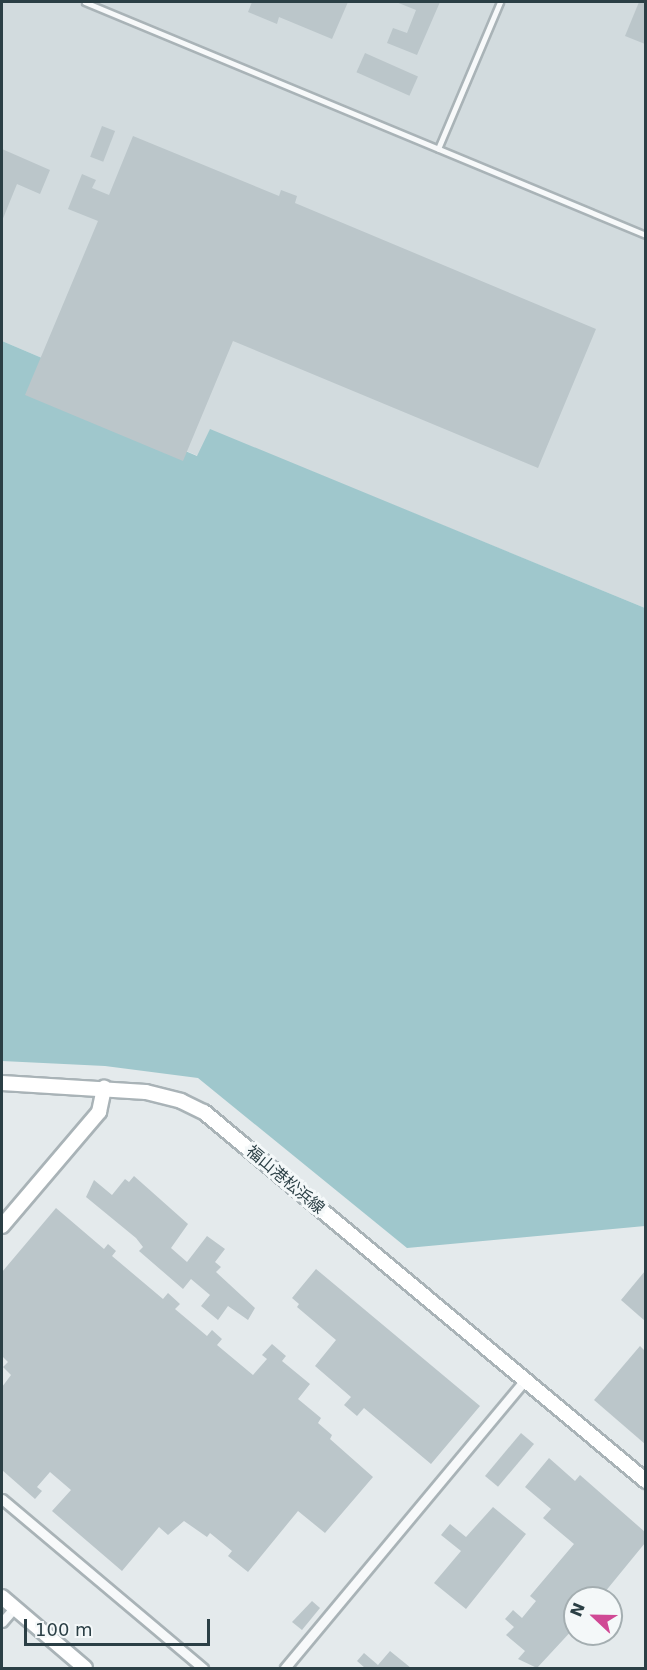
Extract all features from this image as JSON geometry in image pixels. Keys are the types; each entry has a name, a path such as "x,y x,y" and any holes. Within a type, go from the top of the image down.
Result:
{"main road":[{"name":"福山港松浜線","path":"2,1083 146,1092 181,1101 204,1112 645,1481"},
{"path":"2,1226 99,1112 104,1088"},
{"path":"2,1597 85,1668"}],"street":[{"path":"285,1668 525,1380"},
{"path":"2,1498 203,1668"},
{"path":"2,1622 14,1608"}],"lane":[{"path":"85,2 645,235"},
{"path":"438,149 500,2"}],"shaded area":[{"path":"2,2 645,2 645,608 210,430 198,456 40,389 49,361 2,341"}],"water":[{"path":"2,341 49,361 40,389 197,456 210,429 645,608 645,1226 407,1248 198,1078 105,1066 2,1061"}],"building":[{"path":"252,2 348,2 332,39 279,17 277,24 248,12"},
{"path":"396,2 440,2 417,55 387,43 393,28 407,33 416,10"},
{"path":"639,2 645,2 645,44 625,36"},
{"path":"365,53 418,77 409,96 356,72"},
{"path":"102,126 115,131 103,162 90,157"},
{"path":"133,136 279,196 281,190 297,196 295,203 596,329 538,468 233,341 183,461 25,395 98,221 68,209 82,174 96,180 92,188 109,195"},
{"path":"2,149 50,170 40,194 17,184 2,221"},
{"path":"134,1176 188,1224 171,1248 187,1262 207,1236 225,1249 215,1262 221,1267 216,1272 255,1308 248,1320 228,1306 218,1320 201,1306 210,1295 191,1279 183,1289 139,1251 143,1247 136,1238 86,1197 94,1180 112,1195 125,1179 129,1182"},
{"path":"56,1208 104,1249 108,1244 116,1251 112,1256 163,1299 168,1293 180,1304 175,1309 207,1336 212,1330 222,1339 217,1345 253,1375 267,1359 262,1355 272,1344 286,1356 282,1361 310,1384 298,1399 321,1418 318,1423 332,1435 330,1439 373,1477 325,1533 298,1511 248,1572 228,1556 232,1551 210,1533 207,1537 184,1521 168,1535 159,1527 122,1571 52,1511 71,1490 50,1472 37,1487 42,1491 35,1499 2,1470 2,1387 11,1375 3,1367 8,1362 2,1356 2,1272"},
{"path":"316,1269 480,1406 431,1464 364,1408 357,1416 344,1405 351,1397 315,1366 336,1340 297,1307 299,1304 292,1298"},
{"path":"645,1271 645,1321 621,1300"},
{"path":"640,1346 645,1351 645,1444 594,1400"},
{"path":"521,1433 534,1444 498,1487 485,1476"},
{"path":"549,1458 575,1481 580,1475 645,1532 645,1543 610,1586 563,1586 563,1640 537,1668 518,1659 525,1651 506,1635 514,1627 505,1619 513,1610 522,1618 536,1601 530,1596 574,1544 543,1518 551,1509 525,1487"},
{"path":"493,1507 526,1534 466,1609 434,1583 461,1551 441,1535 450,1524 466,1537"},
{"path":"312,1601 320,1608 302,1630 292,1622"},
{"path":"390,1651 411,1668 365,1668 357,1661 364,1653 378,1665"}]}
